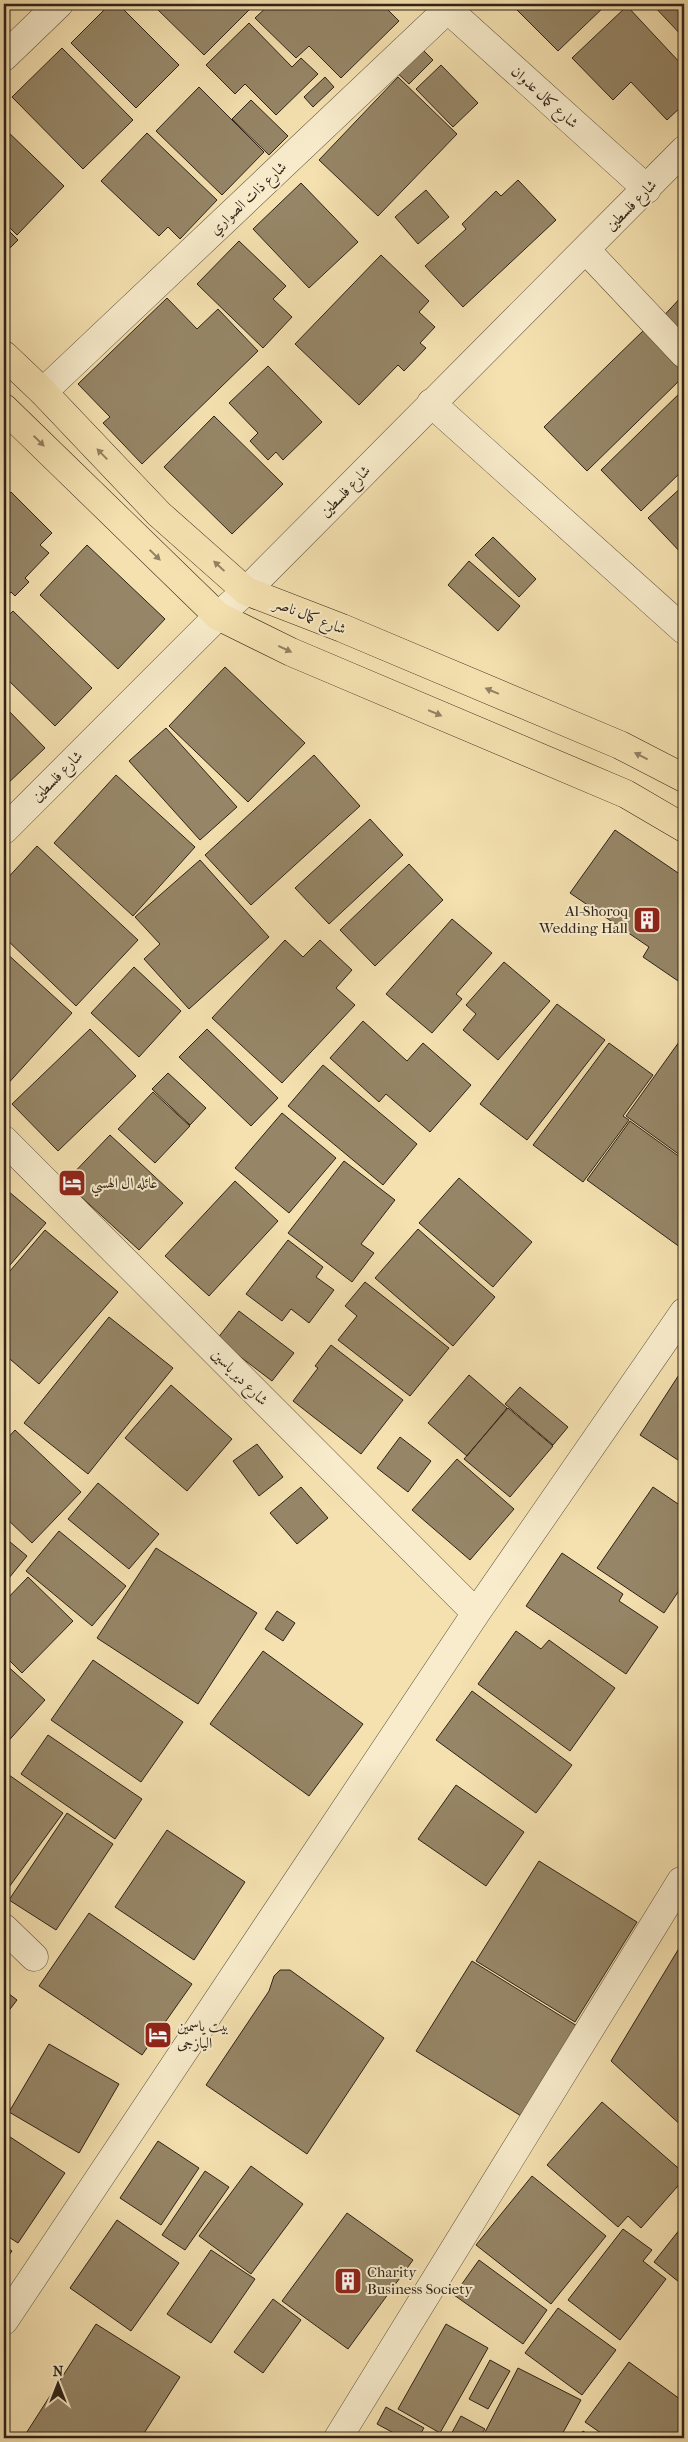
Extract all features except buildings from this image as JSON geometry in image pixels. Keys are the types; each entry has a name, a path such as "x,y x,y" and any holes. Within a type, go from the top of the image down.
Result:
{"main road":[{"name":"شارع كمال ناصر","path":"4,355 43,392 159,514 246,592 342,628 611,742 684,778"},
{"path":"7,416 218,616 292,652 626,794 684,828"}],"street":[{"name":"شارع كمال عدوان","path":"448,5 647,189"},
{"name":"شارع ذات الصواري","path":"43,392 448,5"},
{"path":"4,57 44,9"},
{"name":"شارع فلسطين","path":"4,830 218,616 246,592 431,403 684,150"},
{"path":"586,250 684,354"},
{"path":"431,403 684,630"},
{"name":"شارع دير ياسين","path":"4,1140 476,1613"},
{"path":"4,2321 476,1613 684,1312"},
{"path":"338,2438 683,1880"},
{"path":"4,1928 34,1957"}],"place":[{"name":"Al-Shoroq Wedding Hall","path":"647,920"},
{"name":"عائله ال الهسي","path":"72,1183"},
{"name":"بيت ياسمين اليازجى","path":"158,2035"},
{"name":"Charity Business Society","path":"348,2281"}]}
